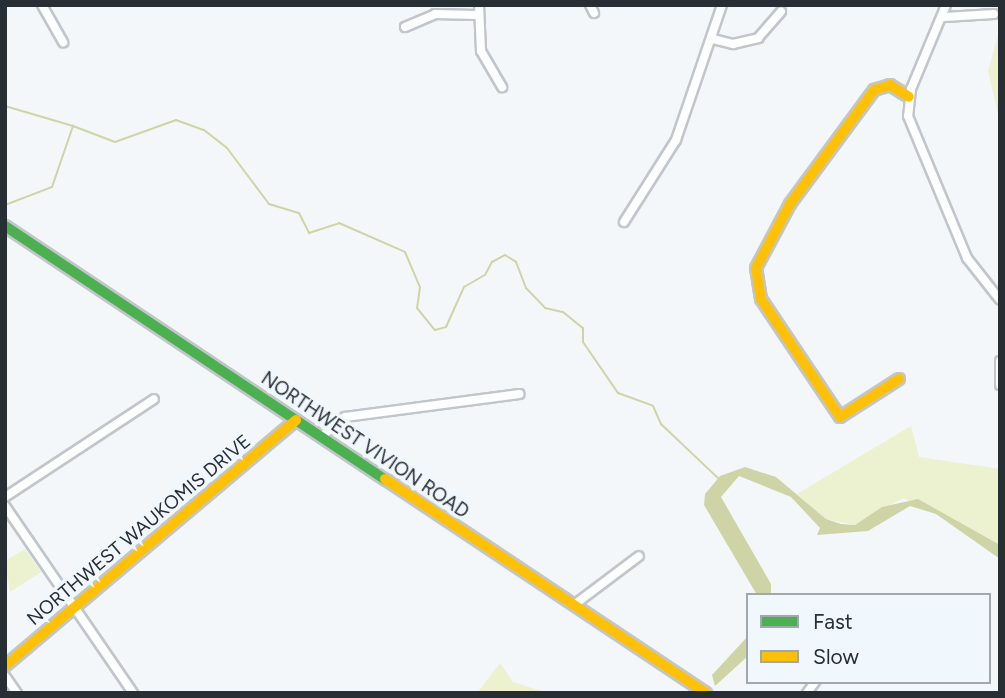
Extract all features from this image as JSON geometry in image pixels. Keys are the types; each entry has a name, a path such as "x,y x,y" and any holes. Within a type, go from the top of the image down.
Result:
{"main road":[{"path":"899,379 841,417 761,299 756,268 790,204 874,90 890,85 909,97"},
{"name":"NORTHWEST VIVION ROAD","path":"5,226 706,693"},
{"name":"NORTHWEST WAUKOMIS DRIVE","path":"5,666 296,420"}],"street":[{"path":"42,5 63,42"},
{"path":"479,5 477,15 481,51 502,87"},
{"path":"624,222 676,140 713,39 722,5"},
{"path":"946,5 946,17 909,97 911,125 967,258 1000,300"},
{"path":"713,39 733,44 758,38 781,12"},
{"path":"405,27 435,14 477,15"},
{"path":"946,17 994,14"},
{"path":"1000,361 1000,385"},
{"path":"321,437 347,416 519,394"},
{"path":"5,498 154,399"},
{"path":"5,506 133,693"},
{"path":"574,605 639,555"},
{"path":"5,676 17,693"}],"shaded area":[{"path":"1000,28 1000,123 988,71"},
{"path":"911,426 919,457 1000,469 1000,545 903,498 855,525 826,519 797,494"},
{"path":"745,467 776,477 826,519 841,524 855,525 882,507 918,499 1000,545 1000,559 936,514 910,506 868,531 817,535 820,528 791,497 739,476 721,497 771,584 771,593 756,593 704,505 705,494 720,476"},
{"path":"25,549 41,572 10,592 5,561"},
{"path":"746,638 746,658 715,686 712,675"},
{"path":"500,663 513,682 547,693 477,693"}],"waterway":[{"path":"5,106 73,126"},
{"path":"5,205 52,187 73,126 115,142 176,120 204,130 227,148 269,204 299,213 309,233 339,223 405,252 420,287 417,308 435,330 446,327 464,287 485,275 492,262 505,255 516,262 526,288 545,308 563,312 583,328 583,342 618,393 653,406 661,424 718,478"}],"traffic: fast":[{"path":"5,226 385,479"}],"traffic: slow":[{"path":"899,379 840,417 761,299 756,268 790,204 874,90 890,85 909,97"},
{"path":"5,666 296,420"},
{"path":"385,479 706,693"}]}
